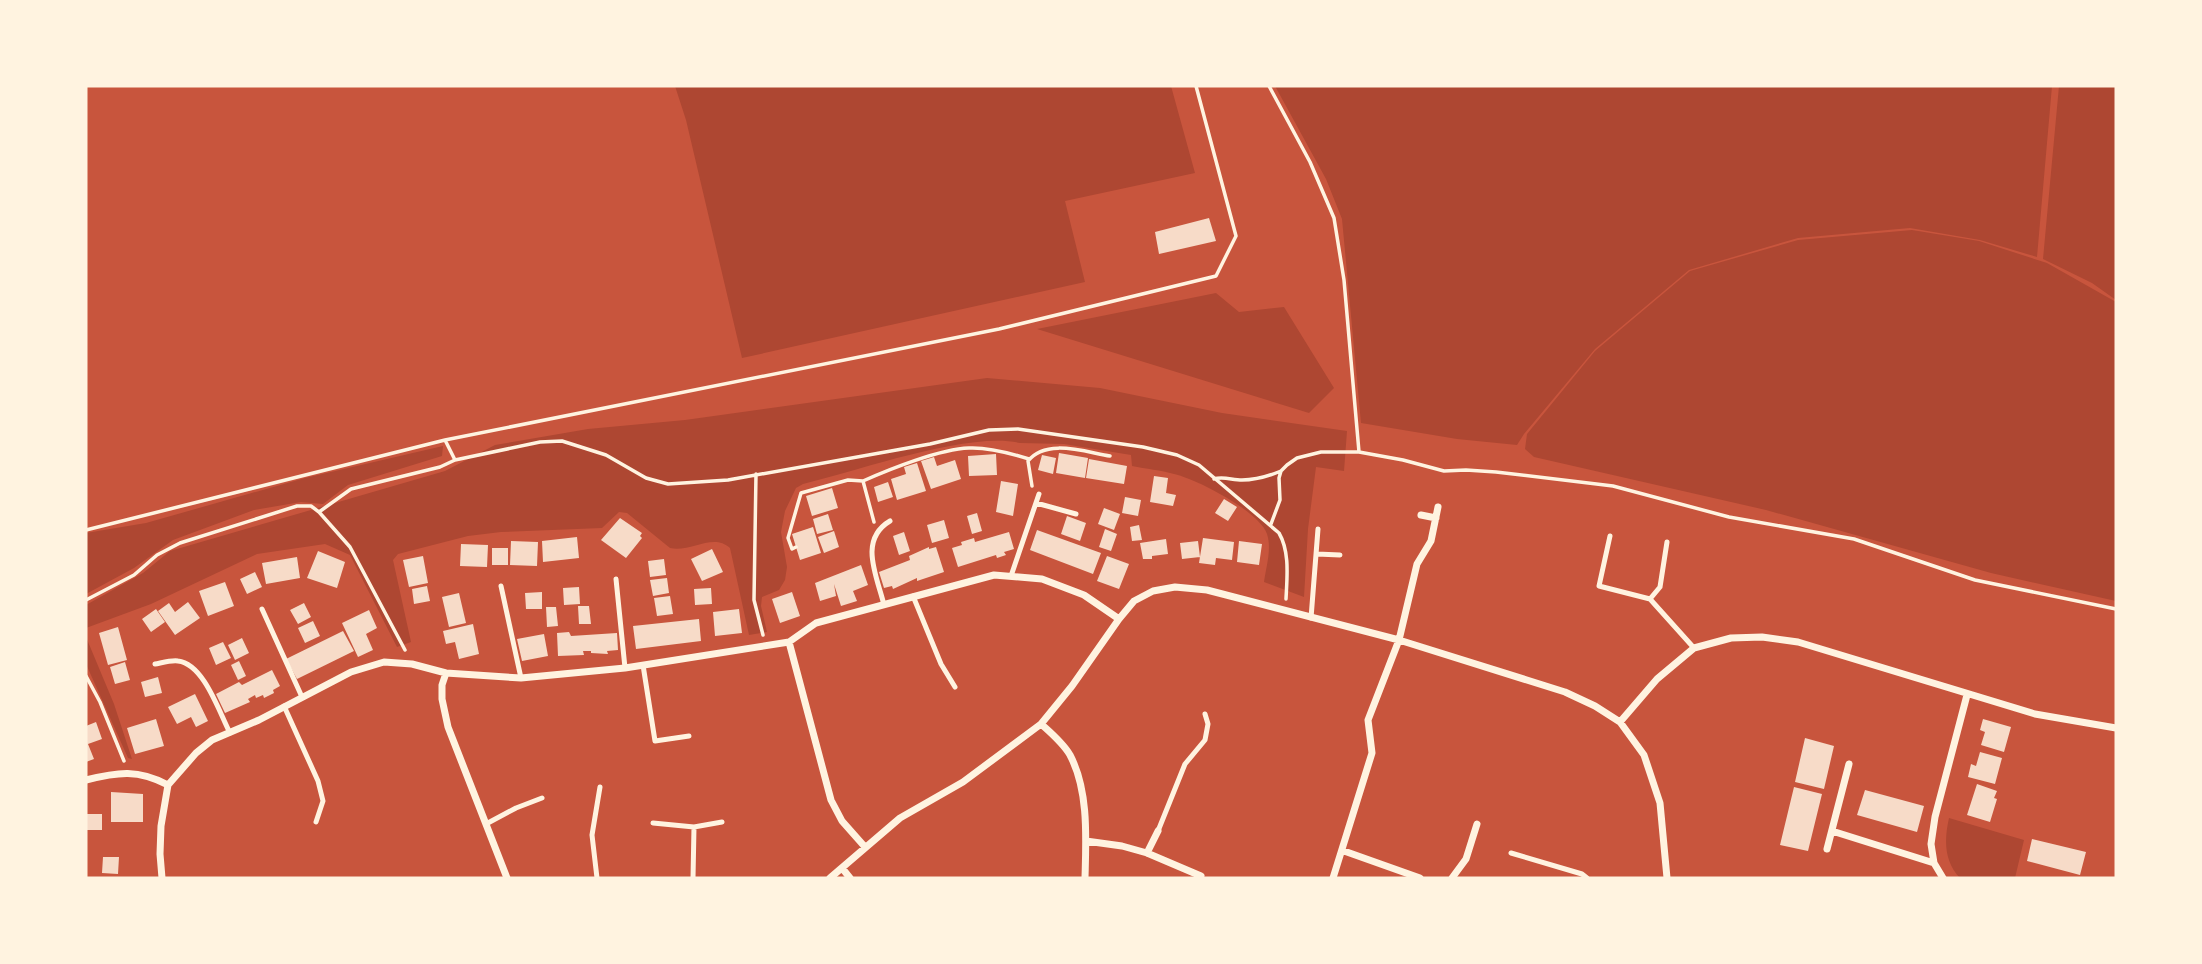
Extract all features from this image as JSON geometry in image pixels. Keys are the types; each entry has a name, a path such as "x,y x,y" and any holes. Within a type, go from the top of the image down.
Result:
{"street":[{"path":"1334,878 1372,753 1368,720 1399,640 1417,564 1431,541 1438,507"},
{"path":"1422,515 1436,518"},
{"path":"162,878 161,826 168,785 196,753 212,740 351,672 378,663 412,664 446,673 520,678 625,668 789,642 816,624 994,575 1042,579 1084,595 1119,619"},
{"path":"830,878 900,818 963,782 1041,724 1135,601 1153,590 1175,587 1207,590 1399,640 1565,692 1595,706 1620,722 1644,755 1660,803 1667,878"},
{"path":"1620,722 1657,679 1694,648 1731,638 1762,637 1798,642 2035,714 2116,728"},
{"path":"789,642 831,800 842,821 865,848"},
{"path":"446,673 442,685 442,699 449,727 508,878"},
{"path":"1943,878 1934,863 1931,844 1935,817 1967,695"},
{"path":"1041,724 1058,739 1070,755 1081,784 1086,841 1085,878"},
{"path":"1827,849 1849,764"},
{"path":"86,780 129,772 151,776 168,785"},
{"path":"1452,878 1465,859 1477,824"},
{"path":"1147,853 1158,831"},
{"path":"1832,831 1934,863"},
{"path":"1086,841 1147,853 1201,876"},
{"path":"1343,851 1420,878"},
{"path":"842,868 850,878"}],"lane":[{"path":"1011,576 1038,498 1076,514"},
{"path":"884,605 870,549 873,537 890,521"},
{"path":"1311,618 1318,529"},
{"path":"1611,536 1599,586 1650,599 1694,648"},
{"path":"1650,599 1660,587 1667,542"},
{"path":"1317,554 1340,555"},
{"path":"616,579 625,668"},
{"path":"501,586 520,678"},
{"path":"913,596 941,664 956,687"},
{"path":"262,609 302,697"},
{"path":"155,664 178,661 196,669 230,733"},
{"path":"643,665 655,741 689,736"},
{"path":"284,706 318,781 323,801 316,822"},
{"path":"1158,831 1185,764 1205,740 1208,724 1205,714"},
{"path":"597,878 592,835 600,788"},
{"path":"486,824 542,798"},
{"path":"653,823 694,827 722,822"},
{"path":"693,878 694,827"},
{"path":"1511,853 1583,874 1587,878"}],"path":[{"path":"86,530 445,440 999,329 1216,276 1236,236 1196,86"},
{"path":"1269,86 1310,162 1334,218 1344,280 1359,452"},
{"path":"320,512 351,489 440,467 455,460 540,442 562,441 606,455 646,478 668,484 729,480 930,444 989,430 1018,429 1143,447 1177,455 1199,465 1270,524 1284,542 1287,571 1285,611"},
{"path":"445,440 455,460"},
{"path":"796,547 792,549 788,538 801,493 848,480 863,481 883,472 968,448 1005,452 1029,459"},
{"path":"1038,498 1031,484 1029,459 1033,453 1049,448 1110,456"},
{"path":"1214,479 1257,479 1281,471 1303,456 1321,452 1359,452 1444,471 1496,472 1613,486 1728,517 1854,539 1975,580 2116,609"},
{"path":"1270,524 1280,500 1281,471"},
{"path":"756,474 754,600 763,633 761,648"},
{"path":"863,481 877,532"},
{"path":"86,600 134,575 157,555 180,542 298,506 311,506 320,512 350,547 412,664"},
{"path":"86,676 100,702 129,772"}],"shaded area":[{"path":"675,86 1171,86 1195,173 1065,201 1085,282 742,358 686,120"},
{"path":"1275,86 2052,86 2037,257 1980,240 1910,228 1798,238 1689,270 1595,349 1517,445 1457,439 1361,423 1342,219 1326,179"},
{"path":"2059,86 2116,86 2116,300 2092,283 2043,259"},
{"path":"1912,230 1979,241 2047,263 2116,302 2116,601 1991,573 1766,510 1534,457 1525,449 1527,434 1595,351 1690,271 1798,240"},
{"path":"1216,293 1239,312 1284,307 1334,388 1309,413 1037,329"},
{"path":"987,378 1100,388 1222,413 1347,431 1344,471 1316,467 1308,529 1304,597 1264,582 1269,552 1267,534 1262,525 1241,507 1212,489 1164,471 1132,466 1131,455 1064,444 998,441 943,447 796,488 785,511 781,532 787,567 785,580 779,590 762,597 761,606 767,632 749,635 730,548 709,542 685,548 670,548 627,513 619,512 602,528 468,536 398,554 393,560 411,642 397,647 350,555 325,544 257,554 151,604 86,628 86,605 143,573 170,551 445,471 495,445 588,429 685,420"},
{"path":"443,446 442,456 348,485 323,504 301,502 254,510 173,540 134,568 86,594 86,533 146,523 305,478"},
{"path":"86,637 114,704 132,759 128,758 86,664"},
{"path":"1949,818 2024,840 2015,878 1960,878 1948,857 1946,834"}],"building":[{"path":"1209,218 1216,241 1159,254 1155,232"},
{"path":"1059,453 1088,458 1085,478 1056,473"},
{"path":"996,454 997,475 969,476 968,456"},
{"path":"1042,455 1056,458 1053,474 1038,470"},
{"path":"934,457 937,466 955,460 961,479 931,489 921,461"},
{"path":"1089,459 1127,466 1124,484 1086,478"},
{"path":"917,463 926,491 897,500 891,479 906,474 904,467"},
{"path":"1154,476 1168,478 1166,493 1176,495 1173,506 1150,502"},
{"path":"1001,481 1018,484 1013,516 996,512"},
{"path":"888,482 893,497 878,502 874,487"},
{"path":"832,488 838,508 812,516 806,496"},
{"path":"1125,497 1141,500 1138,516 1122,513"},
{"path":"1224,499 1237,507 1228,521 1215,513"},
{"path":"1104,508 1120,514 1114,530 1098,524"},
{"path":"977,513 982,531 972,534 967,516"},
{"path":"828,514 833,530 817,534 813,519"},
{"path":"1067,516 1086,523 1080,541 1061,534"},
{"path":"620,518 642,533 642,538 626,558 601,540"},
{"path":"944,520 949,538 932,543 927,525"},
{"path":"1139,525 1142,540 1132,541 1130,527"},
{"path":"813,527 821,553 800,560 792,534"},
{"path":"1105,529 1117,534 1111,551 1099,547"},
{"path":"1037,530 1101,553 1093,574 1030,550"},
{"path":"834,531 839,547 824,553 818,537"},
{"path":"904,532 910,551 899,555 893,536"},
{"path":"1009,532 1014,549 1004,552 1006,555 997,558 996,555 958,567 952,548 974,538 975,542"},
{"path":"577,537 579,558 543,562 542,541"},
{"path":"1203,538 1234,542 1232,560 1216,558 1215,565 1199,563"},
{"path":"1166,539 1168,554 1143,559 1140,543"},
{"path":"511,541 538,542 537,566 510,565"},
{"path":"1198,541 1200,557 1182,559 1180,543"},
{"path":"1239,541 1262,544 1259,565 1237,562"},
{"path":"461,544 488,545 487,567 460,566"},
{"path":"929,547 936,547 944,572 917,581 917,578 893,589 892,586 884,588 879,572 910,560 909,556"},
{"path":"492,548 508,548 508,565 492,565"},
{"path":"712,549 723,572 702,581 691,559"},
{"path":"318,551 345,562 337,588 307,578"},
{"path":"423,556 428,583 409,587 403,560"},
{"path":"1107,556 1129,564 1119,589 1097,581"},
{"path":"297,557 300,578 266,584 262,563"},
{"path":"664,559 666,575 650,577 648,561"},
{"path":"861,565 868,585 853,591 857,601 841,606 834,584 836,596 820,601 815,583"},
{"path":"255,572 262,587 247,594 240,579"},
{"path":"667,578 669,593 653,596 650,580"},
{"path":"225,582 234,606 208,616 199,591"},
{"path":"427,586 430,601 414,604 412,589"},
{"path":"579,587 580,604 564,605 563,588"},
{"path":"711,588 712,604 695,605 694,589"},
{"path":"542,592 542,609 526,609 525,593"},
{"path":"792,592 800,616 780,623 772,599"},
{"path":"459,593 466,623 449,627 442,597"},
{"path":"670,596 673,614 657,616 654,598"},
{"path":"188,602 200,618 175,635 158,611 169,603 175,612"},
{"path":"304,603 311,617 298,624 290,610"},
{"path":"578,606 589,606 591,624 579,624"},
{"path":"546,607 556,607 558,626 547,627"},
{"path":"156,609 165,622 151,632 142,619"},
{"path":"739,609 742,633 715,636 713,612"},
{"path":"369,610 377,628 366,634 373,650 358,657 342,623"},
{"path":"699,619 701,641 636,649 633,626"},
{"path":"313,621 320,636 305,643 298,628"},
{"path":"473,624 479,654 459,659 455,642 446,644 443,631"},
{"path":"118,627 127,660 108,665 99,633"},
{"path":"343,631 354,651 297,679 286,659"},
{"path":"569,632 571,636 617,633 618,650 607,651 608,654 583,651 584,655 558,656 557,633"},
{"path":"544,634 548,656 522,661 517,639"},
{"path":"242,638 249,653 235,660 228,645"},
{"path":"223,642 231,658 216,665 209,648"},
{"path":"239,661 246,676 238,680 231,665"},
{"path":"125,662 130,680 115,684 110,667"},
{"path":"272,670 280,686 273,690 274,693 264,698 263,695 256,698 255,695 248,699 250,702 225,713 216,694"},
{"path":"158,677 162,693 145,697 141,682"},
{"path":"195,694 208,721 196,727 191,717 177,724 168,707"},
{"path":"156,719 164,746 135,754 127,728"},
{"path":"1983,719 2011,727 2004,752 1981,745 1985,732 1980,730"},
{"path":"96,722 102,739 88,744 94,759 86,762 86,726"},
{"path":"1805,738 1834,746 1824,789 1795,782"},
{"path":"1980,752 2002,758 1995,784 1968,777 1971,764 1976,766"},
{"path":"1977,784 1997,791 1990,822 1967,815"},
{"path":"1794,787 1822,794 1808,851 1780,845"},
{"path":"1865,790 1924,806 1917,832 1857,815"},
{"path":"111,792 143,794 143,822 111,822"},
{"path":"86,814 102,814 102,830 86,830"},
{"path":"2032,839 2086,852 2080,875 2027,861"},
{"path":"103,857 119,857 118,874 102,873"}]}
